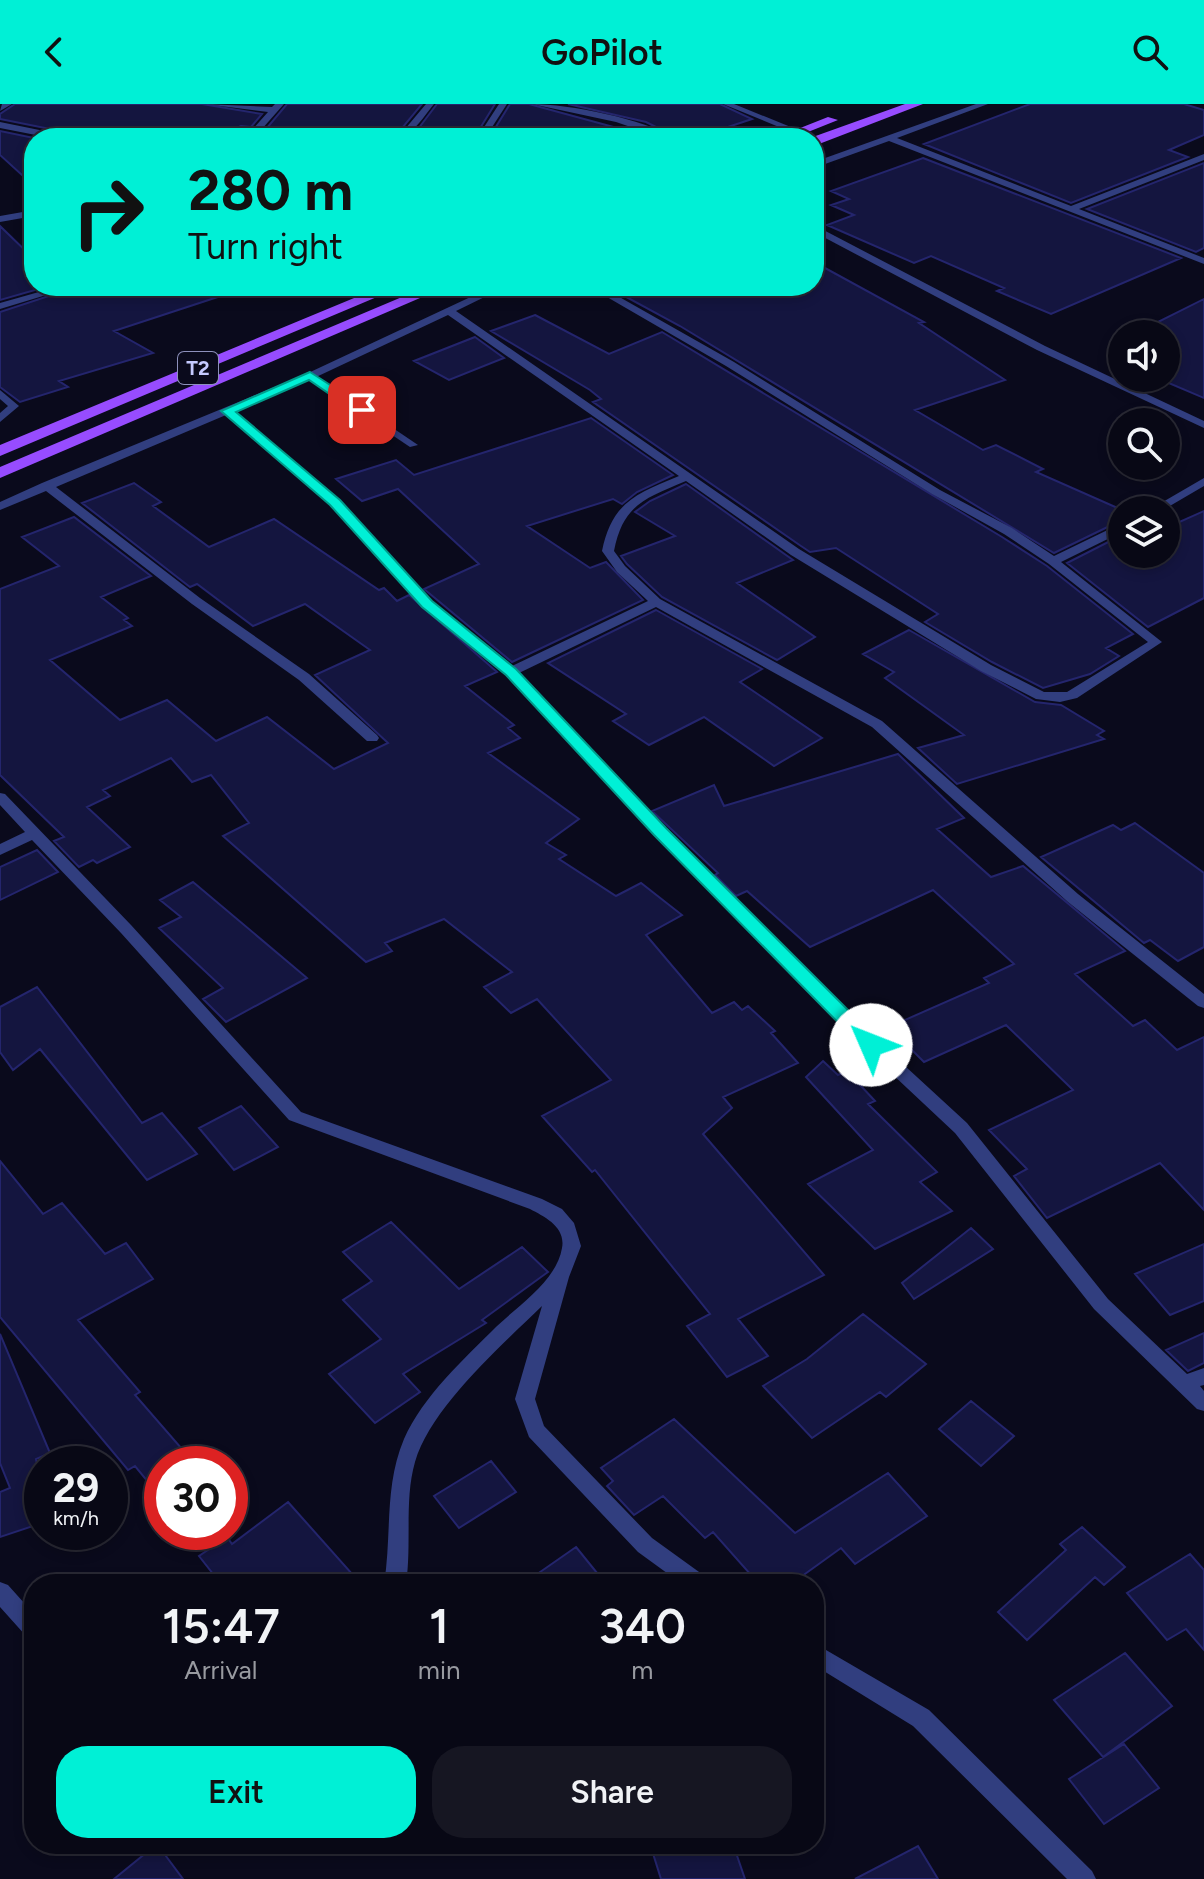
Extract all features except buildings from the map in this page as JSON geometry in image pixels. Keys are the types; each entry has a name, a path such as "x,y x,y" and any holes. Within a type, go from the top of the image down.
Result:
{"main road":[{"path":"810,128 877,104"},
{"path":"824,137 917,104"},
{"name":"T2","path":"0,451 372,296"},
{"name":"T2","path":"0,473 417,296"}],"street":[{"path":"0,109 8,104"},
{"path":"209,104 278,107"},
{"path":"410,128 430,104"},
{"path":"487,128 503,104"},
{"path":"536,104 618,120 642,128"},
{"path":"727,104 789,128"},
{"path":"824,162 984,104"},
{"path":"258,128 278,107"},
{"path":"0,125 24,130"},
{"path":"891,139 1204,261"},
{"path":"1071,209 1204,157"},
{"path":"0,219 24,215"},
{"path":"824,233 1041,348 1204,425"},
{"path":"0,306 36,296"},
{"path":"0,506 310,376 480,296"},
{"path":"448,310 795,552 986,668 1041,696 1060,698 1156,642 1053,561 789,399 610,296"},
{"path":"0,393 14,406 0,419"},
{"path":"227,411 335,503 427,604 511,672 660,832 849,1024 961,1128 1101,1304 1204,1403"},
{"path":"686,477 632,501 621,510 611,527 608,551 621,569 656,602 877,724 1073,898 1204,1001"},
{"path":"1179,496 1204,481"},
{"path":"46,485 196,601 304,677 372,738"},
{"path":"1053,561 1108,534"},
{"path":"511,672 656,602"},
{"path":"0,797 32,834 126,929 295,1116 556,1214 568,1228 572,1246 525,1399 536,1431 645,1545 685,1574"},
{"path":"0,850 32,834"},
{"path":"396,1574 405,1461 418,1432 440,1401 560,1277"},
{"path":"1184,1384 1204,1376"},
{"path":"0,1592 24,1618"},
{"path":"824,1659 921,1718 1084,1879"}],"lane":[{"path":"310,376 413,445"}],"route":[{"path":"362,410 310,376 227,411 335,503 427,604 511,672 660,832 871,1045"}]}
